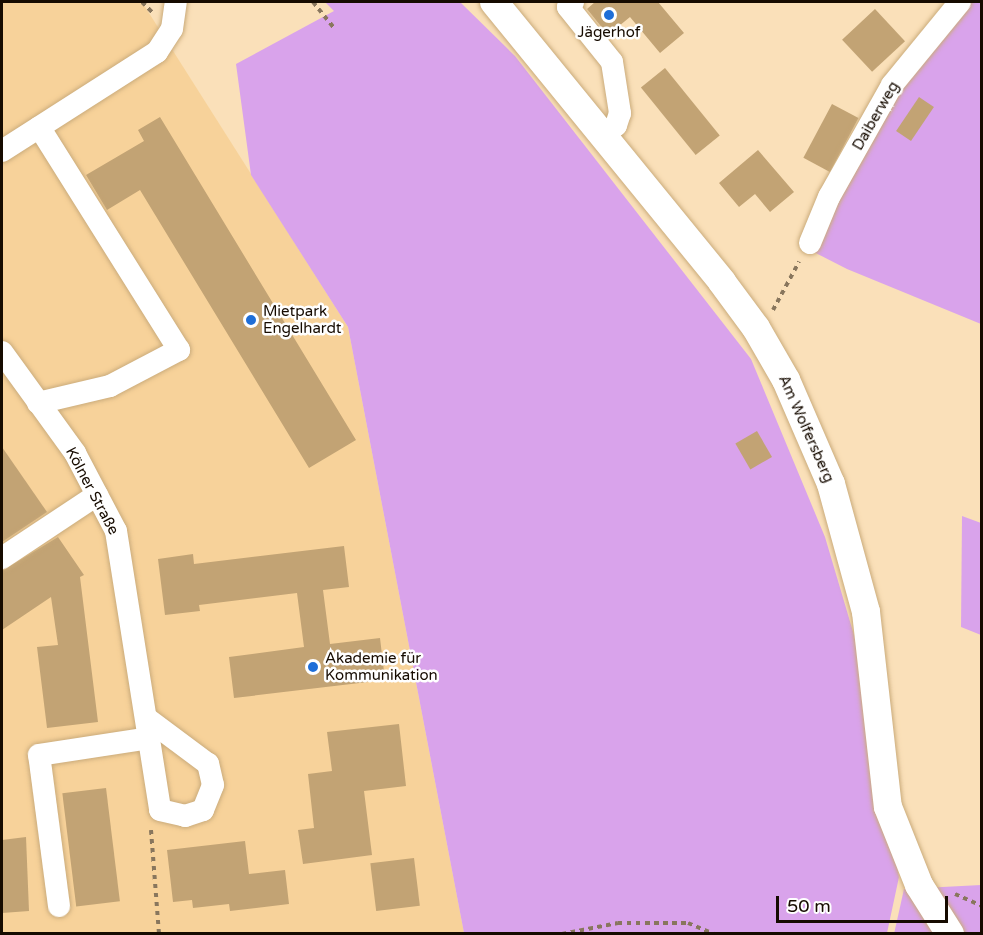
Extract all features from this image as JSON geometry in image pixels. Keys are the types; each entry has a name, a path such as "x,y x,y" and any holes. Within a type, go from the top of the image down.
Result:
{"main road":[{"name":"Am Wolfersberg","path":"494,2 604,135 756,328 807,424 831,484 866,612 888,807 919,885 950,933"}],"street":[{"path":"2,151 157,52 172,29 176,2"},
{"path":"573,2 568,7 612,62 620,113 616,125 604,135"},
{"name":"Daiberweg","path":"810,243 829,197 892,85 960,2"},
{"path":"38,403 110,386 179,350 39,127"},
{"name":"Kölner Straße","path":"2,352 75,453 116,531 150,729 160,810"},
{"path":"2,558 97,495"},
{"path":"59,906 39,754 150,729 208,764 213,785 203,810 185,816 160,810"}],"path":[{"path":"313,2 333,27"},
{"path":"769,318 810,243"},
{"path":"159,933 150,822 160,810"},
{"path":"950,891 981,906"},
{"path":"562,933 618,923 688,923 714,933"}],"shaded area":[{"path":"2,2 142,2 348,327 464,933 2,934"},
{"path":"325,2 460,2 515,56 751,359 825,537 854,635 899,877 887,933 464,933 348,327 251,175 236,64 334,11"},
{"path":"956,2 981,2 981,324 847,269 804,247"},
{"path":"962,516 981,523 981,635 961,627"},
{"path":"981,885 981,933 894,934 904,889"}],"building":[{"path":"595,2 658,2 684,33 660,53 630,17 608,35 587,9"},
{"path":"875,9 905,41 872,72 842,40"},
{"path":"665,68 720,136 696,155 641,88"},
{"path":"919,97 934,107 911,141 896,131"},
{"path":"832,104 858,118 830,172 803,158"},
{"name":"Mietpark Engelhardt","path":"160,117 356,440 309,468 140,190 107,210 86,175 144,141 138,130"},
{"path":"758,150 794,192 770,212 755,194 739,207 719,183"},
{"path":"757,431 772,457 750,469 735,444"},
{"path":"2,447 47,512 2,542"},
{"path":"58,537 84,575 80,577 98,722 47,728 37,647 58,645 51,597 2,630 2,571"},
{"path":"344,546 349,587 323,590 330,644 380,638 385,680 234,698 229,657 304,647 297,593 199,605 200,611 165,615 158,559 193,554 194,564"},
{"path":"399,724 406,786 364,791 372,855 303,864 298,830 314,828 308,774 332,771 327,732"},
{"path":"106,788 120,901 76,907 62,793"},
{"path":"26,837 29,911 2,913 2,840"},
{"path":"245,841 249,874 285,870 289,904 230,911 229,904 193,908 192,900 173,902 167,850"},
{"path":"414,858 420,906 376,911 370,863"}],"place":[{"name":"Jägerhof","path":"609,15"},
{"name":"Mietpark Engelhardt","path":"251,320"},
{"name":"Akademie für Kommunikation","path":"313,667"}]}
